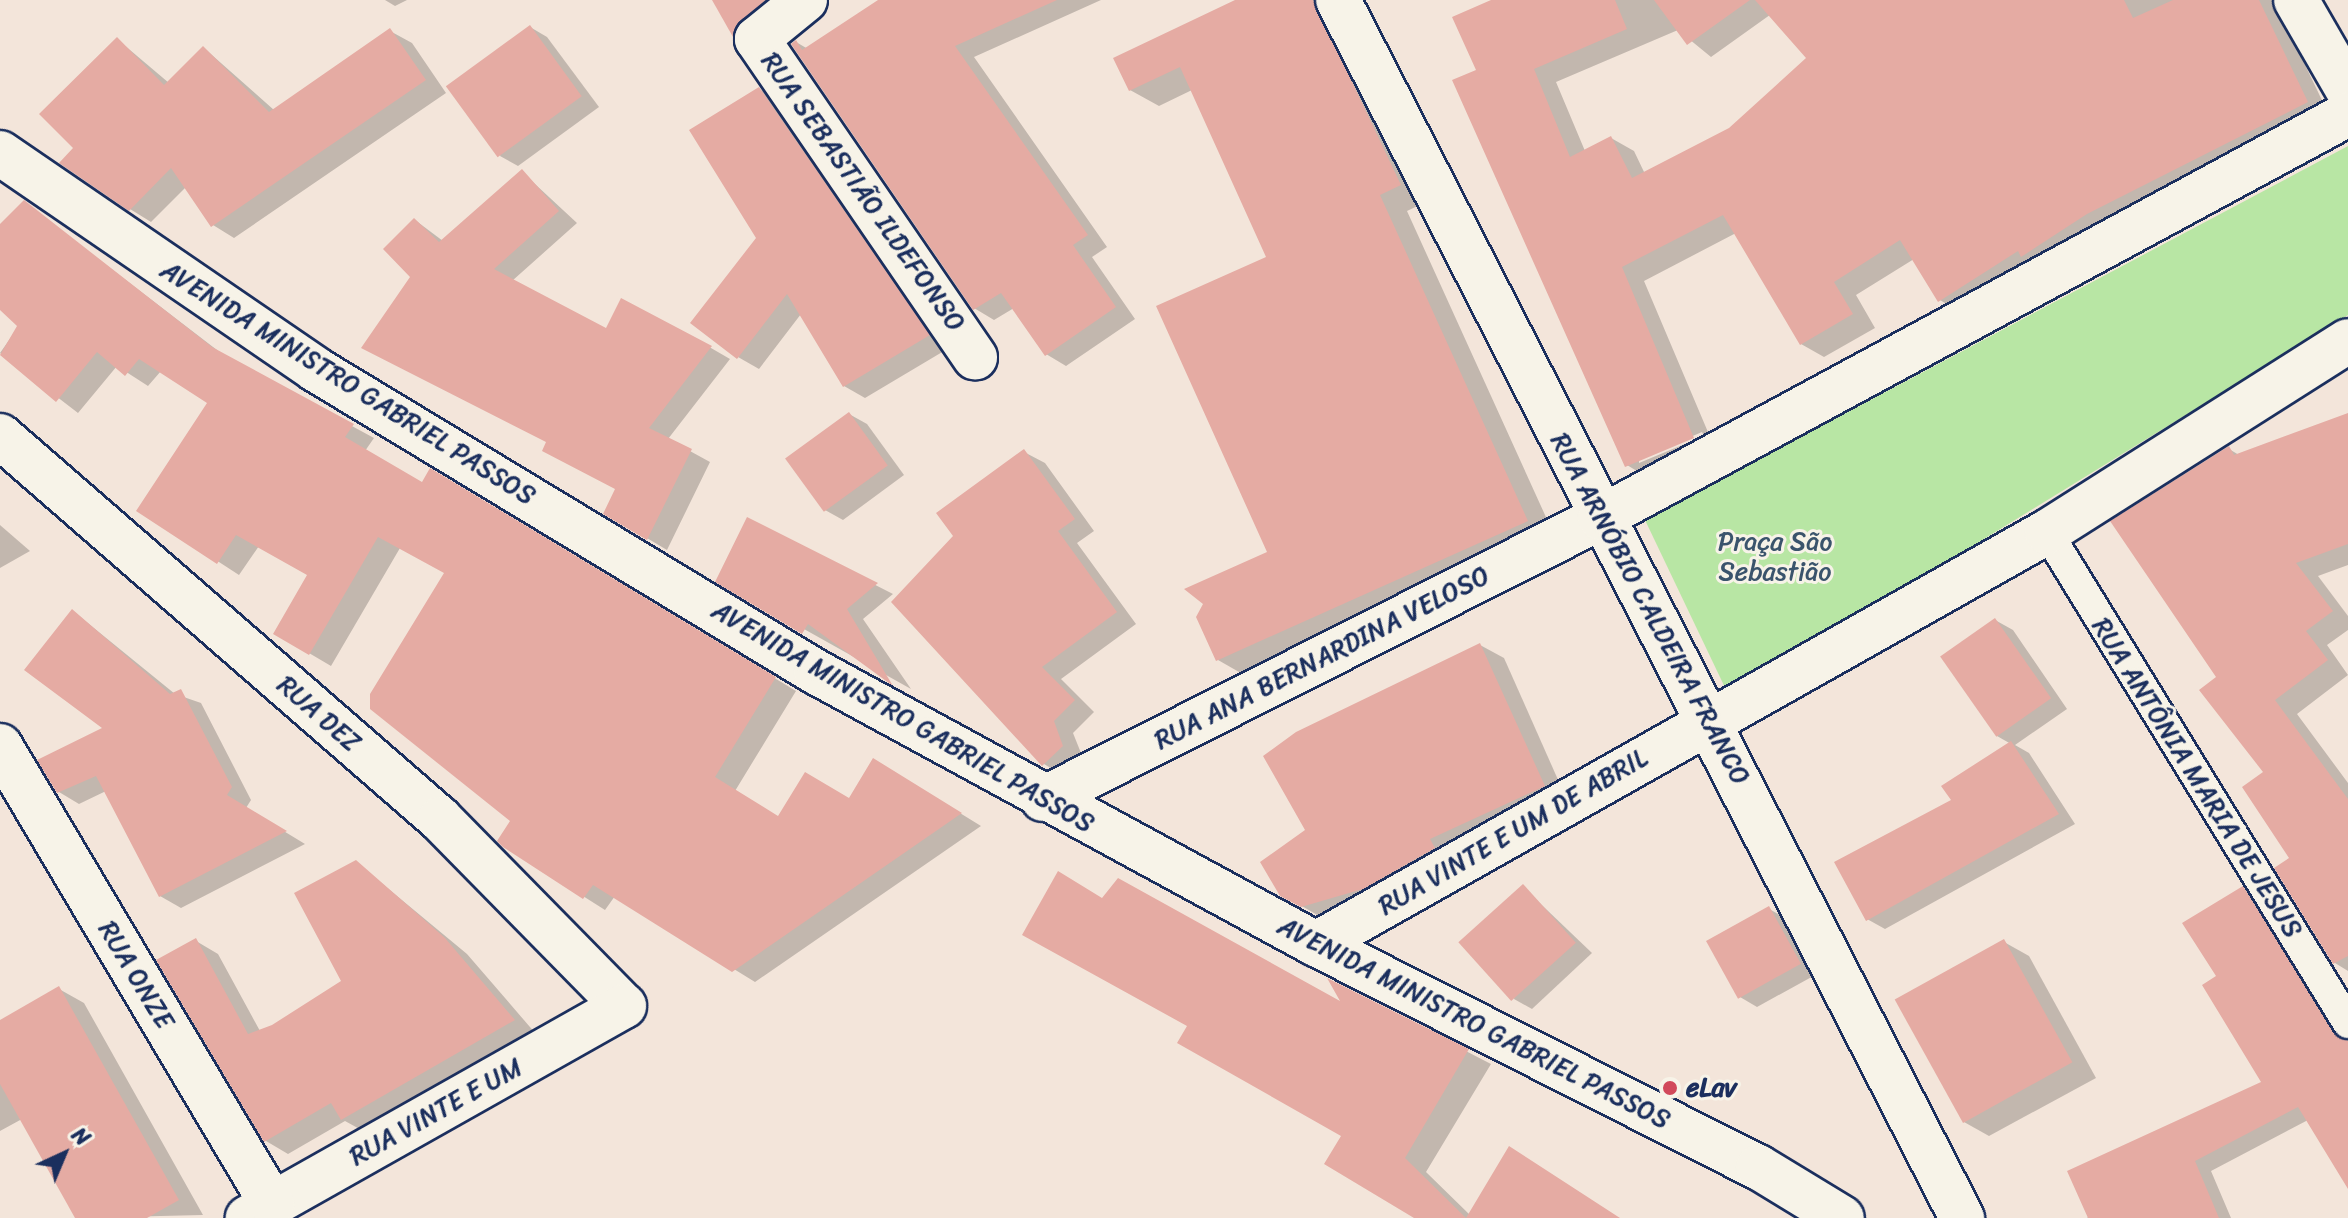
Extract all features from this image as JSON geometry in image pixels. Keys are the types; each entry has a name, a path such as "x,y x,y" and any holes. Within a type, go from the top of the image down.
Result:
{"street":[{"name":"RUA SEBASTIÃO ILDEFONSO","path":"805,0 757,39 975,357"},
{"name":"RUA ARNÓBIO CALDEIRA FRANCO","path":"1338,0 1600,518 1709,719 1962,1218"},
{"path":"2296,0 2348,90"},
{"path":"1600,518 2348,114"},
{"name":"AVENIDA MINISTRO GABRIEL PASSOS","path":"1,157 315,369 816,672 1043,799 1316,944 1758,1167 1842,1218"},
{"path":"1709,719 2047,532 2348,341"},
{"name":"RUA DEZ","path":"0,436 440,819 624,1006"},
{"name":"RUA ANA BERNARDINA VELOSO","path":"1043,799 1600,518"},
{"name":"RUA VINTE E UM DE ABRIL","path":"1316,944 1709,719"},
{"name":"RUA ONZE","path":"0,746 260,1211"},
{"name":"RUA VINTE E UM","path":"260,1211 624,1006"}],"lane":[{"name":"RUA ANTÔNIA MARIA DE JESUS","path":"2047,532 2348,1023"}],"green space":[{"name":"Praça São Sebastião","path":"2348,146 2348,315 1729,696 1645,520"}],"building":[{"path":"712,0 765,0 733,37"},
{"path":"878,0 1057,0 955,46 1088,235 1073,245 1116,307 1045,356 1001,293 973,310 791,44 796,40 802,50"},
{"path":"1235,0 1313,0 1401,185 1380,195 1528,521 1216,661 1196,617 1203,604 1184,589 1267,552 1156,306 1266,257 1180,67 1129,91 1113,58"},
{"path":"1491,0 1615,0 1627,29 1534,69 1570,157 1611,136 1632,178 1729,128 1806,58 1755,0 2124,0 2133,18 2173,0 2259,0 2308,102 2087,214 2021,257 2018,251 1938,302 1900,240 1834,282 1853,314 1800,345 1723,215 1622,267 1694,438 1625,467 1452,80 1476,70 1452,17"},
{"path":"1654,0 1750,0 1687,45"},
{"path":"530,25 582,96 498,157 446,86"},
{"path":"390,28 426,80 211,227 171,168 129,211 59,163 73,148 39,114 117,37 164,85 203,46 269,112"},
{"path":"759,87 930,335 843,387 787,294 737,359 690,323 756,238 689,130"},
{"path":"522,169 559,211 494,269 606,328 621,298 712,346 649,428 692,449 647,540 603,514 615,489 542,451 546,442 361,348 410,277 383,249 414,218 439,242"},
{"path":"24,200 212,347 354,424 345,437 422,482 430,468 776,677 715,777 778,816 805,772 849,798 873,758 962,813 732,972 593,885 583,899 503,847 497,841 510,821 370,709 370,694 444,573 378,537 309,655 273,634 307,575 236,535 217,564 136,511 207,403 139,359 125,376 97,352 56,402 0,355 17,326 0,310 0,224"},
{"path":"849,412 888,465 824,512 785,458"},
{"path":"2348,413 2348,544 2296,563 2333,611 2306,631 2328,660 2275,700 2348,799 2348,956 2333,964 2274,868 2289,858 2242,787 2263,772 2199,690 2216,677 2110,521 2229,446 2234,455"},
{"path":"1024,449 1075,519 1058,531 1117,612 1042,667 1075,700 1054,721 1063,746 1042,766 891,602 953,536 936,513"},
{"path":"747,517 878,583 847,609 893,686 808,624 802,634 715,582"},
{"path":"72,609 170,694 181,689 232,787 227,795 287,831 159,897 96,776 57,793 37,760 102,728 24,670"},
{"path":"1995,618 2051,698 1996,737 1940,656"},
{"path":"1480,643 1545,786 1430,839 1435,848 1363,889 1301,907 1280,896 1260,862 1305,830 1263,756 1296,732"},
{"path":"2011,741 2059,814 1866,921 1834,862 1951,800 1941,786"},
{"path":"356,860 445,938 515,1020 341,1120 331,1103 264,1142 156,960 196,938 248,1034 272,1025 341,981 294,893"},
{"path":"1058,871 1102,898 1118,878 1340,1001 1327,978 1469,1049 1405,1158 1466,1218 1414,1218 1324,1164 1341,1136 1177,1043 1187,1026 1022,935"},
{"path":"1523,884 1576,943 1511,1001 1458,942"},
{"path":"2243,886 2333,1032 2348,1041 2348,1189 2298,1107 2195,1161 2219,1218 2088,1218 2067,1171 2261,1082 2202,985 2216,976 2182,923"},
{"path":"1769,906 1801,964 1738,999 1706,941"},
{"path":"2004,939 2072,1062 1963,1123 1895,1000"},
{"path":"59,986 179,1200 147,1218 75,1218 0,1084 0,1020"},
{"path":"1509,1146 1620,1218 1466,1218"}],"place":[{"name":"eLav","path":"1670,1088"}]}
